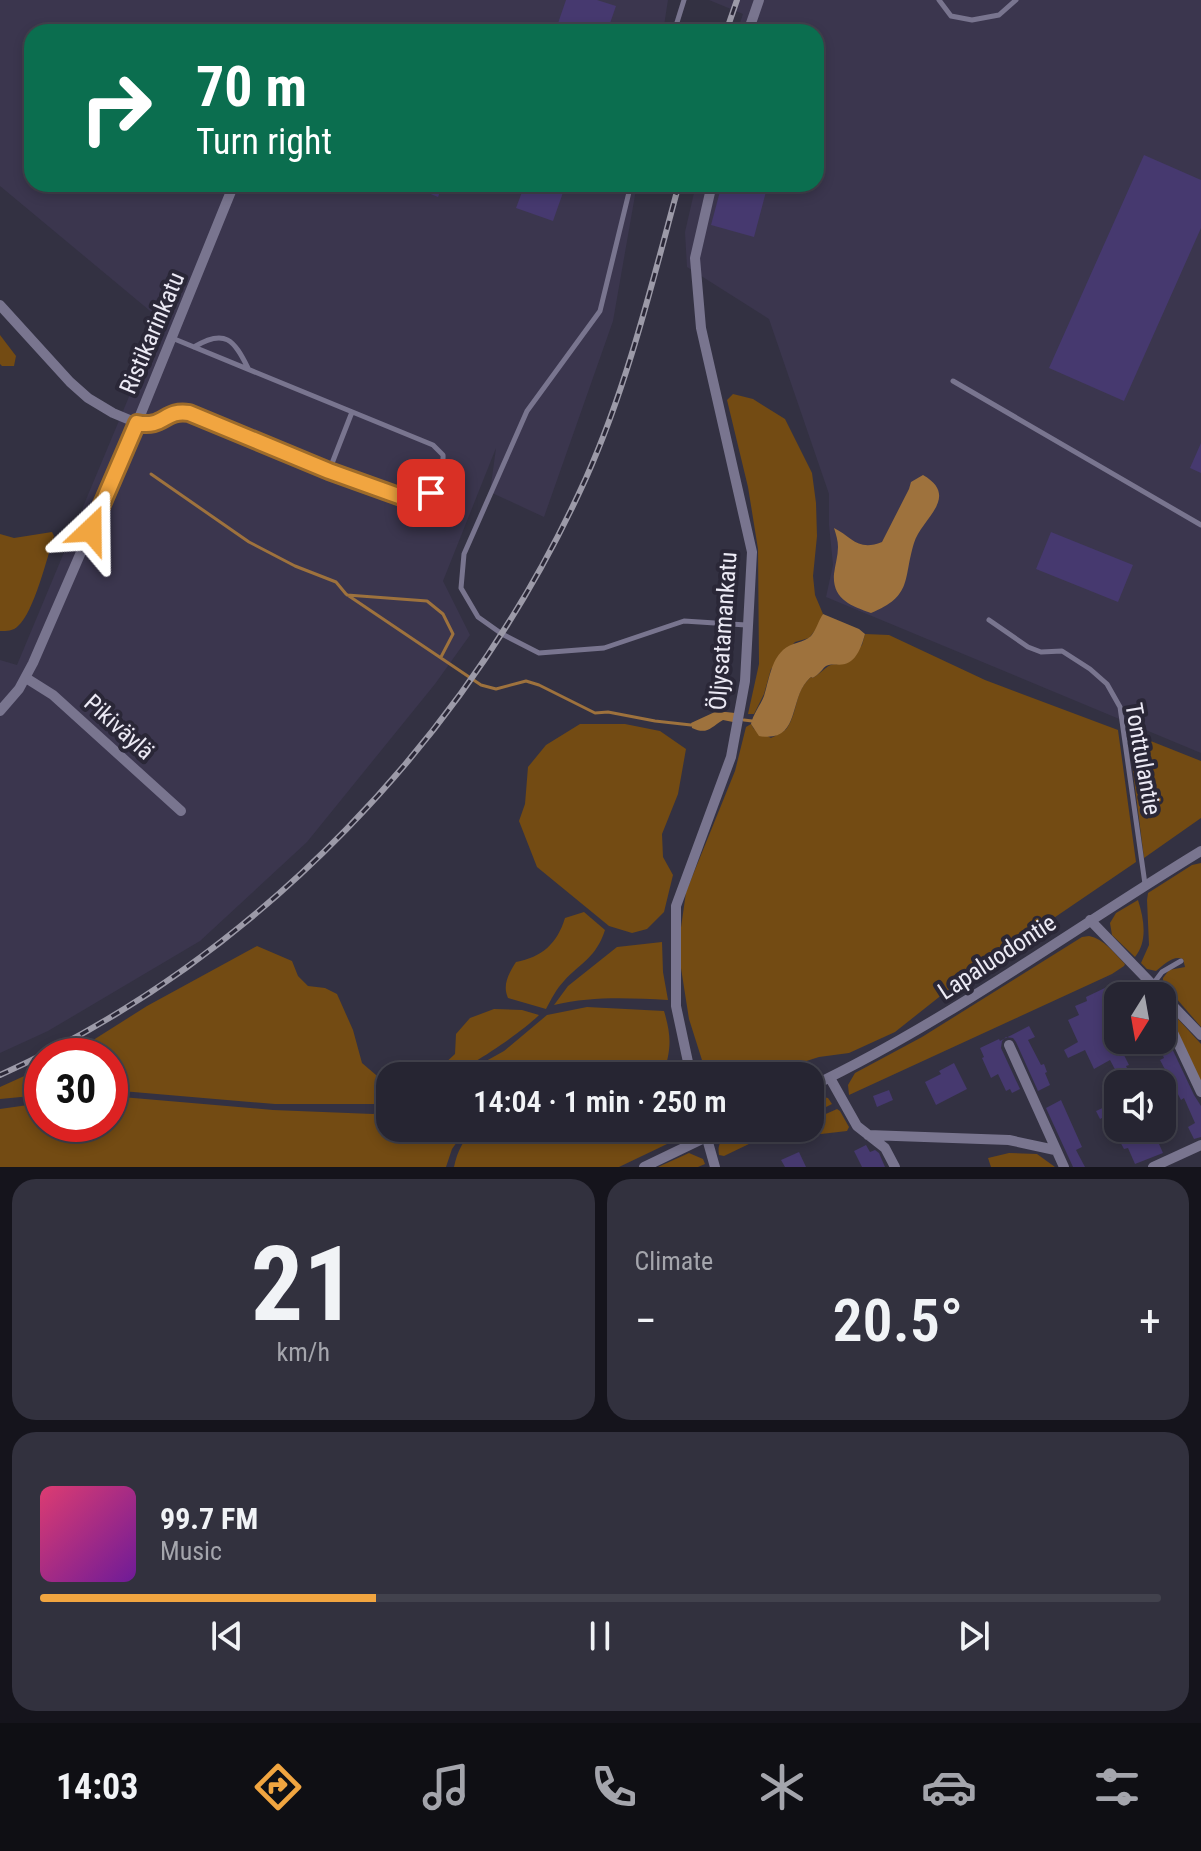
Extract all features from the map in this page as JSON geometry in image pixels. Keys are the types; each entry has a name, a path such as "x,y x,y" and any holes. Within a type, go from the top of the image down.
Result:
{"street":[{"path":"751,24 759,0"},
{"name":"Ristikarinkatu","path":"0,711 26,678 137,423 231,192"},
{"name":"Öljysatamankatu","path":"688,1062 676,1006 676,906 731,757 745,681 752,552 701,328 695,258 710,192"},
{"path":"0,305 88,398 137,423"},
{"name":"Pikiväylä","path":"26,678 53,695 181,811"},
{"name":"Lapaluodontie","path":"824,1081 942,1017 1201,851"},
{"path":"1090,920 1150,982"},
{"path":"1176,1009 1201,1035"},
{"path":"1176,1039 1201,1092"},
{"path":"1009,1045 1064,1167"},
{"path":"830,1078 857,1126 885,1148 895,1167"},
{"path":"868,1135 1009,1140 1055,1150"},
{"path":"644,1167 689,1142"},
{"path":"708,1142 715,1167"},
{"path":"1153,1167 1201,1145"}],"lane":[{"path":"676,24 684,0"},
{"path":"939,0 951,16 972,20 999,15 1016,0"},
{"path":"629,192 600,311 527,411 464,554 461,588 478,617 502,634 539,653 604,648 684,621 747,625"},
{"path":"194,347 215,337 228,339 249,369"},
{"path":"137,423 153,425 176,413 189,413 329,471 407,499 422,499 431,493 444,464 443,455 433,445 172,338"},
{"path":"953,381 1201,525"},
{"path":"329,471 352,412"},
{"name":"Tonttulantie","path":"989,620 1028,647 1041,652 1062,651 1107,684 1120,707 1145,885"},
{"path":"1155,982 1162,972 1181,961"}],"shaded area":[{"path":"0,0 668,0 664,24 24,24 24,192 636,192 613,321 544,517 490,492 496,448 443,581 470,635 435,684 307,842 200,941 48,1031 33,1038 24,1038 24,1042 0,1053 0,660 17,665 161,320 0,186"},
{"path":"709,0 1201,0 1201,753 826,597 833,565 829,494 769,319 687,267 685,232 694,192 824,192 824,24 740,24 743,14"},
{"path":"0,335 16,356 14,366 0,364"},
{"path":"733,394 753,399 785,419 812,473 816,503 813,576 815,595 823,614 809,638 795,642 771,669 754,714 748,714 759,664 758,549 748,487 727,400"},
{"path":"923,475 934,483 939,500 914,543 900,593 884,607 871,613 850,604 836,590 834,583 838,547 834,528 861,544 882,542 911,482"},
{"path":"52,532 54,536 39,584 24,619 16,628 0,631 0,534 14,538"},
{"path":"823,614 865,634 858,652 853,660 842,665 826,666 809,678 801,689 792,719 781,733 759,736 751,724 779,654 786,647 811,636"},
{"path":"865,634 889,635 985,680 1118,730 1136,862 948,990 895,1032 849,1053 803,1062 703,1062 689,1019 678,949 686,892 735,771 746,727 751,724 771,738 784,731 807,681 829,666 845,664 862,645"},
{"path":"717,711 735,713 733,722 723,720 705,731 692,728 691,723"},
{"path":"580,724 625,724 660,731 686,749 678,794 662,834 663,857 673,875 664,912 647,929 632,933 609,926 537,867 519,821 525,804 528,767 546,745"},
{"path":"1128,732 1201,761 1201,818 1144,858"},
{"path":"1201,863 1201,1027 1176,998 1176,982 1163,982 1169,970 1185,967 1183,959 1172,959 1156,971 1147,969 1141,963 1149,945 1148,893 1192,865"},
{"path":"1138,900 1143,937 1135,957 1112,935 1110,923 1116,913"},
{"path":"584,912 605,930 593,953 561,984 546,1009 508,998 506,984 516,962 541,953 558,935 565,918"},
{"path":"1089,936 1108,947 1124,966 849,1095 848,1085 855,1073 922,1037 1082,937"},
{"path":"662,942 668,1000 596,999 554,1005 568,986 617,947"},
{"path":"257,946 292,961 298,976 308,986 325,988 337,994 353,1030 362,1063 376,1075 376,1104 275,1104 128,1092 128,1038 96,1038 147,1006"},
{"path":"587,1007 664,1011 670,1044 667,1062 484,1062 504,1051 547,1015"},
{"path":"494,1009 522,1010 539,1015 474,1062 446,1062 455,1054 456,1034 470,1018"},
{"path":"1176,1017 1201,1044 1201,1082 1176,1028"},
{"path":"24,1076 24,1097 0,1099 0,1087"},
{"path":"824,1097 828,1098 832,1104 824,1108"},
{"path":"128,1098 273,1110 376,1113 376,1142 457,1142 446,1167 0,1167 0,1109 24,1106 24,1142 128,1142"},
{"path":"837,1109 840,1111 849,1127 847,1131 824,1134 824,1115"},
{"path":"464,1142 671,1142 619,1167 454,1167"},
{"path":"722,1142 753,1142 724,1156 719,1155"},
{"path":"689,1153 703,1159 705,1164 698,1167 658,1167"},
{"path":"1009,1153 1037,1154 1055,1167 991,1167 988,1158"}],"building":[{"path":"566,0 597,0 616,6 610,24 558,24"},
{"path":"1144,155 1201,180 1201,228 1124,401 1049,368"},
{"path":"522,192 563,192 553,221 516,208"},
{"path":"720,192 766,192 754,237 711,225"},
{"path":"1201,443 1201,473 1190,468"},
{"path":"1051,532 1133,565 1118,602 1036,569"},
{"path":"1104,988 1104,1054 1126,1054 1128,1070 1115,1070 1110,1060 1094,1069 1085,1050 1068,1058 1064,1050 1078,1042 1068,1020 1079,1015 1075,1006 1087,1001 1086,997"},
{"path":"1029,1026 1035,1037 1028,1040 1041,1065 1044,1064 1050,1085 1038,1091 1016,1042 1007,1037"},
{"path":"1004,1039 1001,1048 1020,1089 1012,1093 1010,1089 1006,1091 998,1074 991,1078 980,1048"},
{"path":"1162,1054 1175,1054 1201,1106 1201,1137 1194,1139 1188,1127 1195,1123 1184,1098 1181,1100 1176,1090 1176,1070 1165,1070 1160,1060 1164,1058"},
{"path":"954,1063 967,1089 936,1105 925,1082"},
{"path":"889,1090 893,1100 877,1107 873,1096"},
{"path":"1061,1100 1082,1147 1076,1150 1085,1167 1073,1167 1046,1108"},
{"path":"1104,1107 1104,1117 1100,1119 1096,1111"},
{"path":"1120,1142 1158,1142 1163,1153 1135,1164 1128,1148 1124,1149"},
{"path":"866,1145 870,1152 875,1150 879,1153 885,1167 862,1167 854,1151"},
{"path":"799,1152 806,1167 785,1167 781,1160"}],"waterway":[{"path":"151,474 249,542 295,566 336,582 346,594 481,685 496,689 526,681 595,713 608,712 691,725"},
{"path":"347,595 427,601 443,614 453,634 441,657"},
{"path":"744,720 752,721"}],"railway":[{"path":"729,24 737,0"},
{"path":"0,1075 94,1027 184,969 268,903 346,829 418,749 482,663 538,573 586,478 627,370 677,192"}],"route":[{"path":"91,530 137,423 153,425 181,412 407,499 422,499 431,493"}]}
